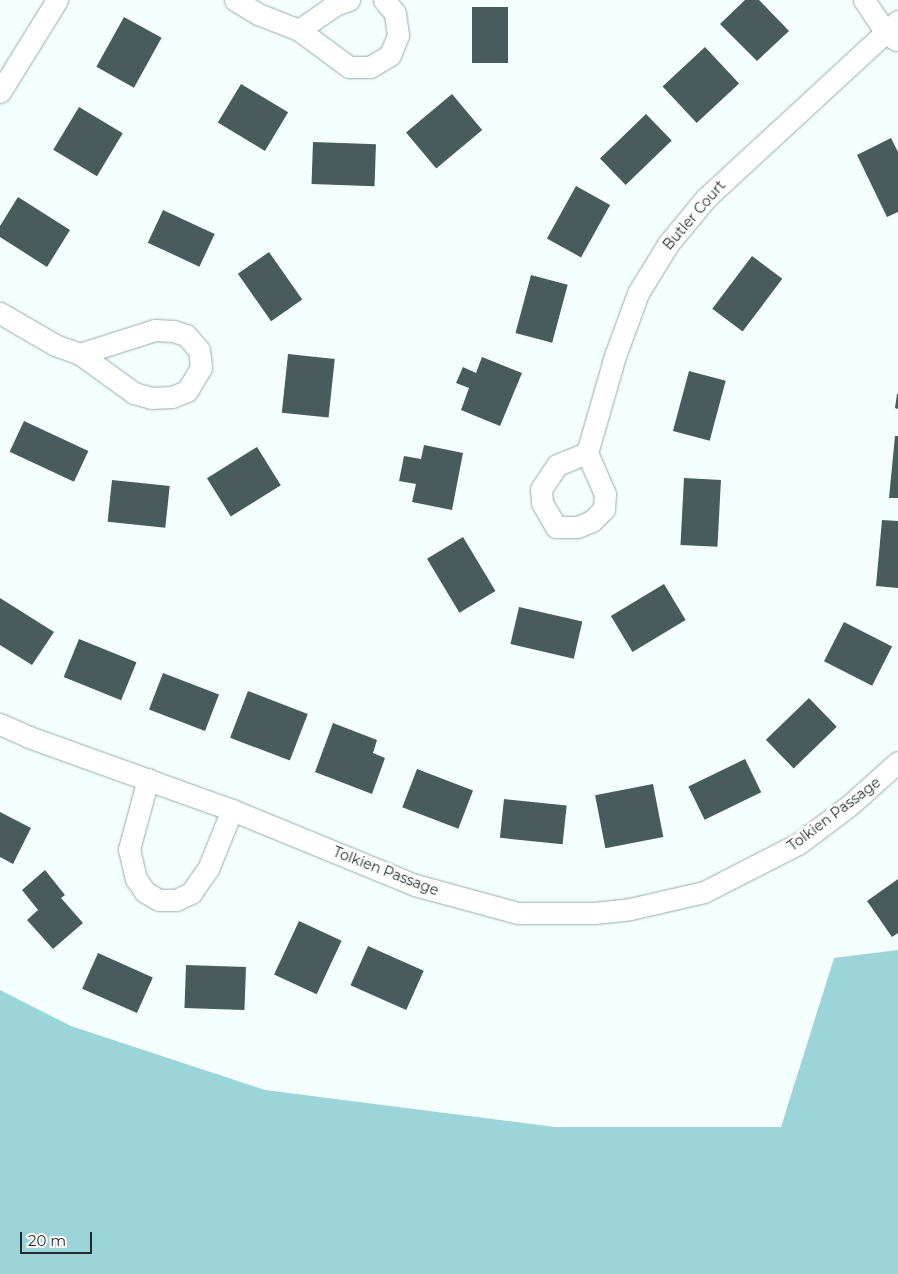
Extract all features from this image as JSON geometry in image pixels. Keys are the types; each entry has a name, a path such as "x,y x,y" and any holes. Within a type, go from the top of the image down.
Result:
{"street":[{"path":"0,92 57,0"},
{"path":"235,0 258,14 299,30 349,67 370,67 390,55 398,35 395,14 384,0"},
{"path":"299,30 335,5 348,0"},
{"path":"864,0 894,32"},
{"name":"Butler Court","path":"587,453 615,356 638,293 668,244 706,198 894,32"},
{"path":"0,313 55,345 80,354 134,393 151,398 172,397 188,391 201,368 199,350 186,335 173,331 155,330 80,354"},
{"name":"Tolkien Passage","path":"0,724 29,737 232,810 415,885 518,913 594,913 665,903 736,878 826,824 898,762"},
{"path":"148,779 130,856 136,879 144,892 159,900 176,900 191,893 208,869 232,810"}],"shaded area":[{"path":"898,950 898,1274 0,1274 0,990 71,1026 265,1090 555,1127 781,1127 834,958"}],"building":[{"path":"745,0 759,0 789,31 757,61 720,24"},
{"path":"472,7 508,7 508,63 472,63"},
{"path":"124,17 162,38 134,88 96,67"},
{"path":"705,47 739,84 697,123 663,87"},
{"path":"241,84 288,112 265,151 218,123"},
{"path":"452,94 482,130 436,169 406,133"},
{"path":"79,107 123,133 97,176 53,150"},
{"path":"646,114 672,141 626,185 600,158"},
{"path":"891,138 898,152 898,212 887,217 857,155"},
{"path":"313,142 376,144 374,186 312,184"},
{"path":"576,186 610,205 581,257 547,238"},
{"path":"18,197 70,230 47,267 0,237 0,226"},
{"path":"163,210 215,234 199,267 148,243"},
{"path":"269,252 302,300 271,321 238,274"},
{"path":"752,256 782,279 743,332 712,309"},
{"path":"531,275 568,285 552,343 515,333"},
{"path":"288,354 335,359 329,418 282,413"},
{"path":"482,357 522,373 500,426 461,410 469,388 456,383 463,367 476,373"},
{"path":"689,371 726,381 710,441 673,431"},
{"path":"898,394 898,409 895,408"},
{"path":"24,421 88,451 74,482 10,452"},
{"path":"895,436 898,436 898,498 889,498"},
{"path":"424,445 463,453 452,510 412,502 416,484 399,481 404,456 421,459"},
{"path":"257,447 281,485 231,516 207,478"},
{"path":"684,478 721,480 717,547 680,545"},
{"path":"112,480 170,486 165,528 108,522"},
{"path":"882,520 898,521 898,588 876,586"},
{"path":"463,537 495,591 459,613 427,559"},
{"path":"664,584 686,620 632,652 611,616"},
{"path":"0,598 54,632 32,665 0,645"},
{"path":"519,607 582,622 574,659 510,644"},
{"path":"844,622 892,647 872,686 824,661"},
{"path":"79,639 136,662 121,700 64,677"},
{"path":"163,673 219,695 205,731 149,709"},
{"path":"248,691 308,714 290,761 230,738"},
{"path":"809,698 837,727 794,768 766,740"},
{"path":"333,723 377,740 373,753 385,758 372,794 315,772"},
{"path":"745,759 761,792 705,820 688,787"},
{"path":"417,769 473,791 458,829 402,807"},
{"path":"653,784 663,837 605,848 595,795"},
{"path":"504,799 567,806 563,844 500,838"},
{"path":"0,812 31,828 13,864 0,857"},
{"path":"45,870 65,895 61,898 83,923 53,949 27,920 38,910 22,890"},
{"path":"898,879 898,933 892,937 867,901"},
{"path":"299,921 342,941 317,994 274,974"},
{"path":"368,946 424,971 406,1010 351,985"},
{"path":"98,953 153,977 137,1013 82,989"},
{"path":"186,965 246,967 244,1010 184,1008"}]}
